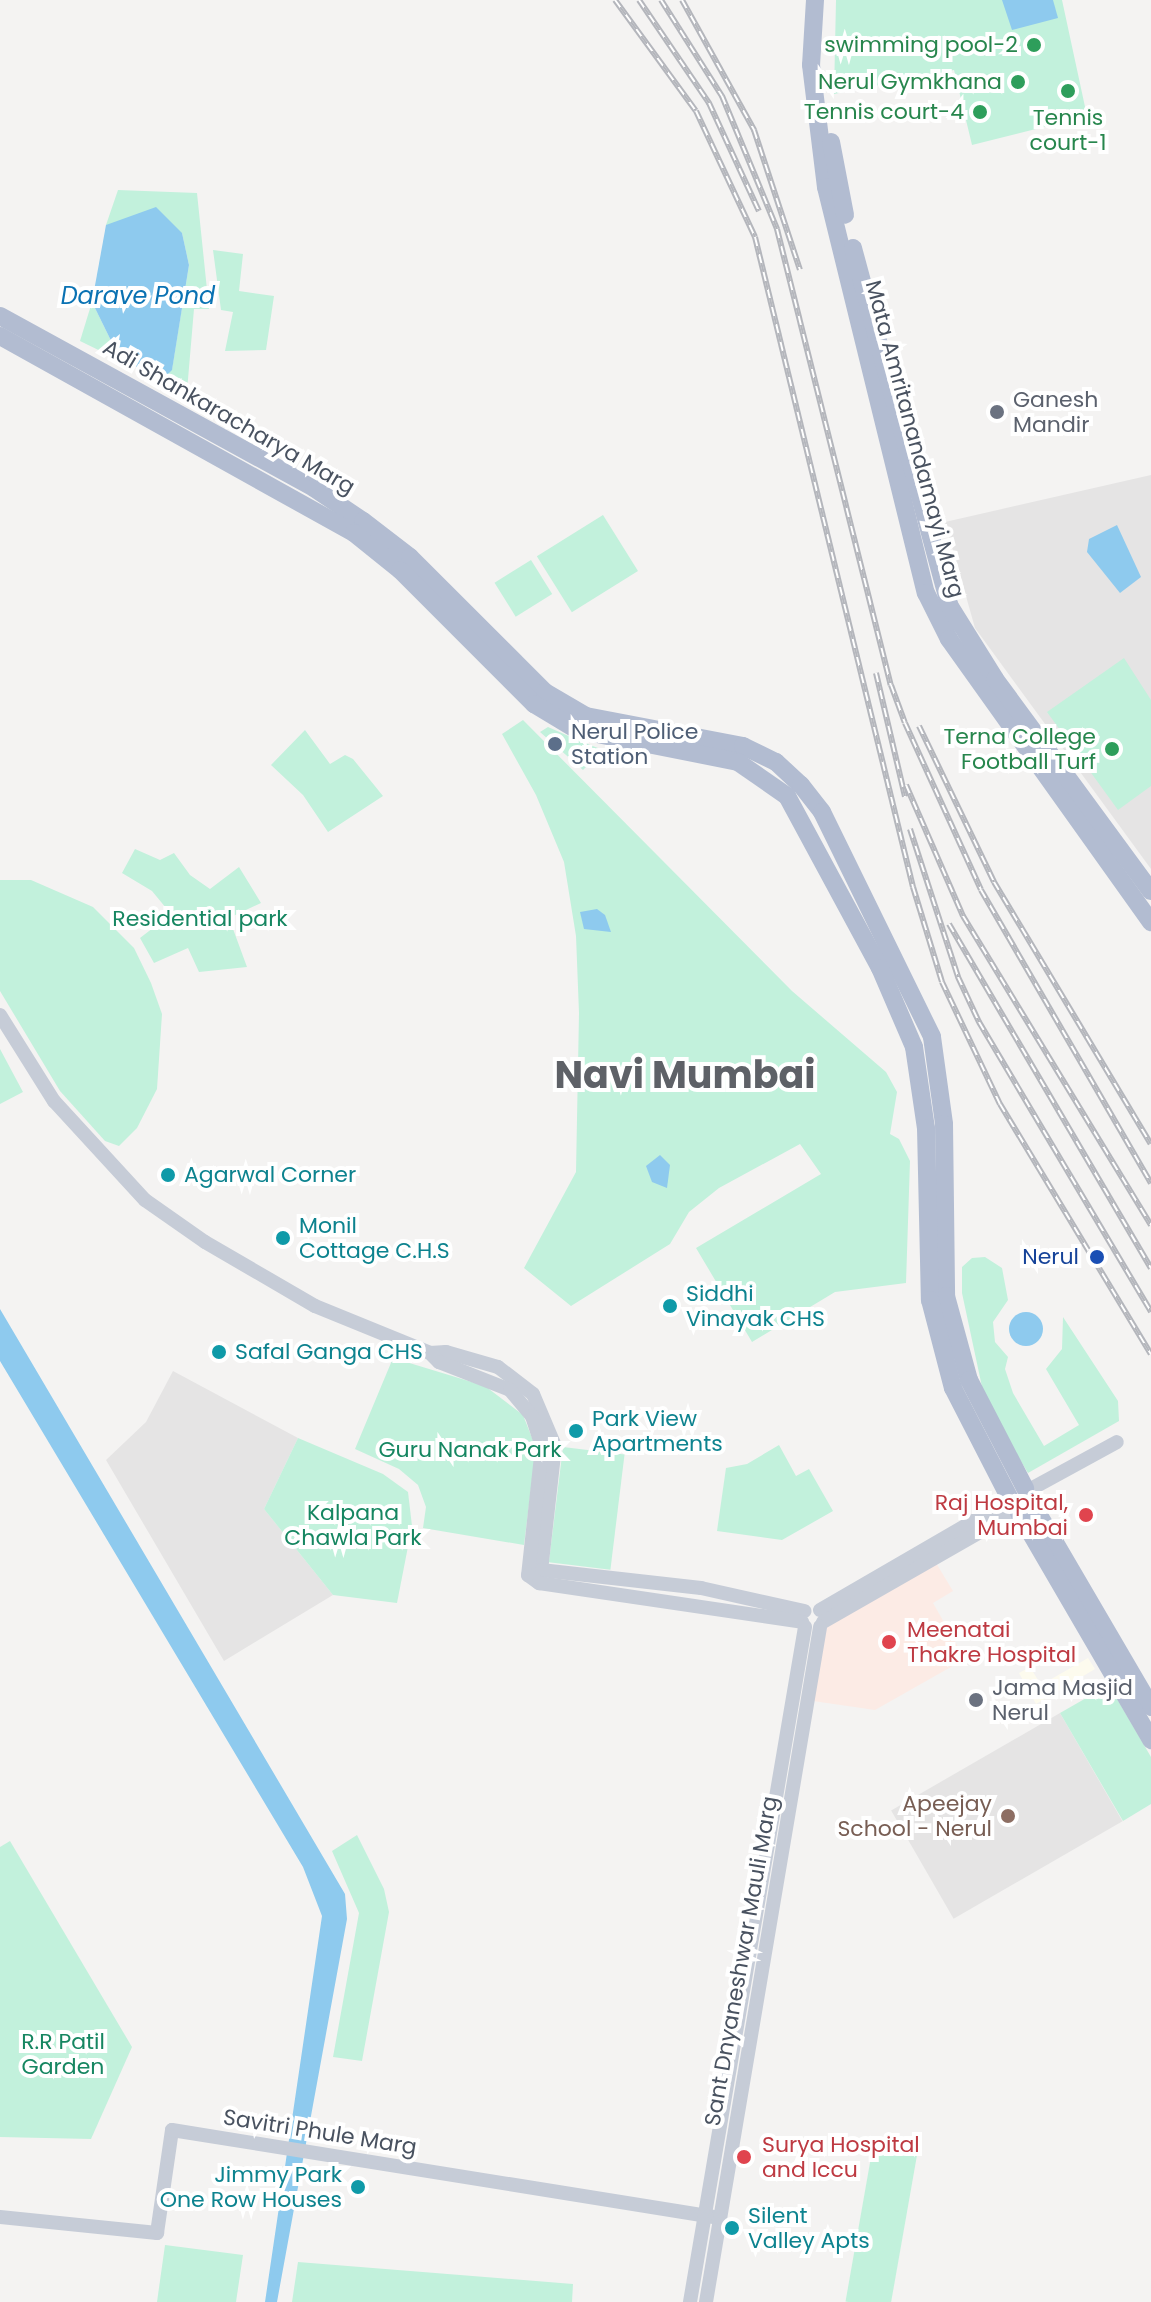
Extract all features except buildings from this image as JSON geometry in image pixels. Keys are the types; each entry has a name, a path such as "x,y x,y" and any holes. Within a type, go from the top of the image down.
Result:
{"main road":[{"name":"Mata Amritanandamayi Marg","path":"815,0 826,187 926,593 949,639 1151,922"},
{"name":"Mata Amritanandamayi Marg","path":"827,0 819,84 843,210 949,605 995,679 1151,891"},
{"name":"Adi Shankaracharya Marg","path":"0,316 314,488 363,521 410,557 540,698"},
{"name":"Adi Shankaracharya Marg","path":"0,336 354,533 400,570 540,698 640,737 743,746 776,762 822,812 899,963 932,1037 940,1082 946,1296 969,1380 1022,1500 1151,1740"},
{"name":"Adi Shankaracharya Marg","path":"1022,1500 1151,1707"}],"street":[{"path":"0,1015 54,1101 145,1200 205,1242 315,1306 510,1390 532,1416 542,1447 528,1575 539,1583 812,1620 1117,1442 1022,1500"},
{"name":"Sant Dnyaneshwar Mauli Marg","path":"690,2302 712,2216 812,1620"},
{"name":"Savitri Phule Marg","path":"0,2217 157,2233 172,2130 712,2216"},
{"name":"Sant Dnyaneshwar Mauli Marg","path":"706,2302 712,2216"}],"shaded area":[{"path":"1151,475 1151,869 975,628 945,522"},
{"path":"173,1371 298,1438 264,1509 333,1595 224,1661 106,1460 146,1422"},
{"name":"Meenatai Thakre Hospital","path":"936,1563 953,1591 933,1603 965,1659 875,1710 813,1701 827,1626"},
{"path":"1088,1658 1095,1669 1036,1704 1019,1673 1030,1667 1041,1685"},
{"name":"Apeejay School - Nerul","path":"1060,1713 1122,1821 954,1919 891,1810"}],"green space":[{"name":"Nerul Gymkhana","path":"836,0 1062,0 1087,116 972,145 954,70 834,94"},
{"path":"118,190 197,193 209,309 194,309 187,391 165,377 172,369 189,265 182,233 106,225"},
{"path":"213,250 243,254 239,291 274,296 266,350 225,351 233,312 221,310"},
{"path":"92,302 121,361 80,341"},
{"path":"603,515 638,571 572,612 537,556"},
{"path":"531,560 552,594 516,617 495,583"},
{"name":"Terna College Football Turf","path":"1124,658 1151,700 1151,786 1118,810 1047,712"},
{"path":"523,720 792,991 886,1072 897,1092 890,1134 899,1139 910,1161 906,1283 835,1292 752,1342 696,1248 821,1174 800,1144 719,1188 689,1212 670,1244 571,1306 524,1268 576,1172 579,1013 576,936 564,862 536,795 502,734"},
{"path":"548,727 603,750 583,770 540,732"},
{"path":"305,730 330,764 345,755 353,759 383,796 328,832 303,795 271,765"},
{"name":"Residential park","path":"135,849 160,860 174,853 190,875 210,889 239,867 261,903 229,918 247,967 199,972 188,948 154,963 140,938 171,914 152,891 122,873"},
{"path":"0,880 31,880 93,907 134,948 151,983 162,1014 157,1089 137,1128 119,1146 105,1141 60,1091 0,991"},
{"path":"0,1049 23,1092 0,1104"},
{"path":"985,1257 1002,1268 1008,1300 993,1322 995,1342 1008,1357 1005,1369 1013,1393 1044,1446 1079,1425 1046,1369 1062,1349 1063,1317 1118,1401 1119,1421 1028,1473 985,1401 962,1293 962,1267 972,1258"},
{"name":"Guru Nanak Park","path":"393,1358 485,1386 523,1415 536,1448 524,1545 423,1528 426,1507 418,1485 399,1469 355,1449"},
{"name":"Kalpana Chawla Park","path":"298,1438 383,1474 408,1492 412,1526 397,1603 333,1595 264,1509"},
{"path":"779,1445 796,1476 809,1469 833,1511 782,1540 717,1531 726,1468 747,1464"},
{"path":"563,1447 625,1455 610,1570 549,1562"},
{"path":"1109,1685 1151,1757 1151,1804 1123,1821 1060,1713"},
{"path":"357,1835 384,1889 389,1912 362,2061 333,2057 359,1913 332,1851"},
{"name":"R.R Patil Garden","path":"10,1841 132,2047 91,2139 0,2137 0,1847"},
{"path":"874,2140 918,2148 891,2302 846,2302"},
{"path":"165,2245 243,2255 236,2302 157,2302"},
{"path":"298,2262 573,2284 572,2302 292,2302"}],"water":[{"path":"1002,0 1053,0 1058,18 1012,30"},
{"name":"Darave Pond","path":"156,207 182,233 189,265 172,370 165,377 121,361 92,302 106,225"},
{"path":"1117,525 1141,577 1120,593 1087,552 1089,539"},
{"path":"597,909 605,915 611,932 584,929 580,912"},
{"path":"660,1155 670,1165 667,1188 652,1182 646,1166"},
{"path":"0,1309 345,1894 347,1919 277,2302 265,2302 322,1916 303,1867 0,1361"},
{"path":"1026,1312 1038,1317 1043,1329 1038,1341 1026,1346 1014,1341 1009,1329 1014,1317"}],"railway":[{"path":"615,0 696,111 755,237 913,887 942,982 1000,1104 1151,1354"},
{"path":"639,0 709,103 759,211"},
{"path":"661,0 722,96 777,229 891,685 905,723 981,890 1151,1183"},
{"path":"682,0 754,130 800,270"},
{"path":"876,673 905,797"},
{"path":"919,726 994,882 1151,1144"},
{"path":"906,785 963,916 1151,1225"},
{"path":"910,829 958,977 979,1022 1151,1312"},
{"path":"949,924 1151,1268"}],"place":[{"name":"swimming pool-2","path":"1034,45"},
{"name":"Nerul Gymkhana","path":"1018,82"},
{"name":"Tennis court-1","path":"1068,91"},
{"name":"Tennis court-4","path":"980,112"},
{"name":"Ganesh Mandir","path":"997,412"},
{"name":"Nerul Police Station","path":"555,744"},
{"name":"Terna College Football Turf","path":"1112,749"},
{"name":"Agarwal Corner","path":"168,1175"},
{"name":"Monil Cottage C.H.S","path":"283,1238"},
{"name":"Nerul","path":"1097,1257"},
{"name":"Siddhi Vinayak CHS","path":"670,1306"},
{"name":"Safal Ganga CHS","path":"219,1352"},
{"name":"Park View Apartments","path":"576,1431"},
{"name":"Raj Hospital, Mumbai","path":"1086,1515"},
{"name":"Meenatai Thakre Hospital","path":"889,1642"},
{"name":"Jama Masjid Nerul","path":"976,1700"},
{"name":"Apeejay School - Nerul","path":"1008,1816"},
{"name":"Surya Hospital and Iccu","path":"744,2157"},
{"name":"Jimmy Park One Row Houses","path":"358,2187"},
{"name":"Silent Valley Apts","path":"732,2228"}],"district":[{"name":"Navi Mumbai","path":"685,1075"}]}
